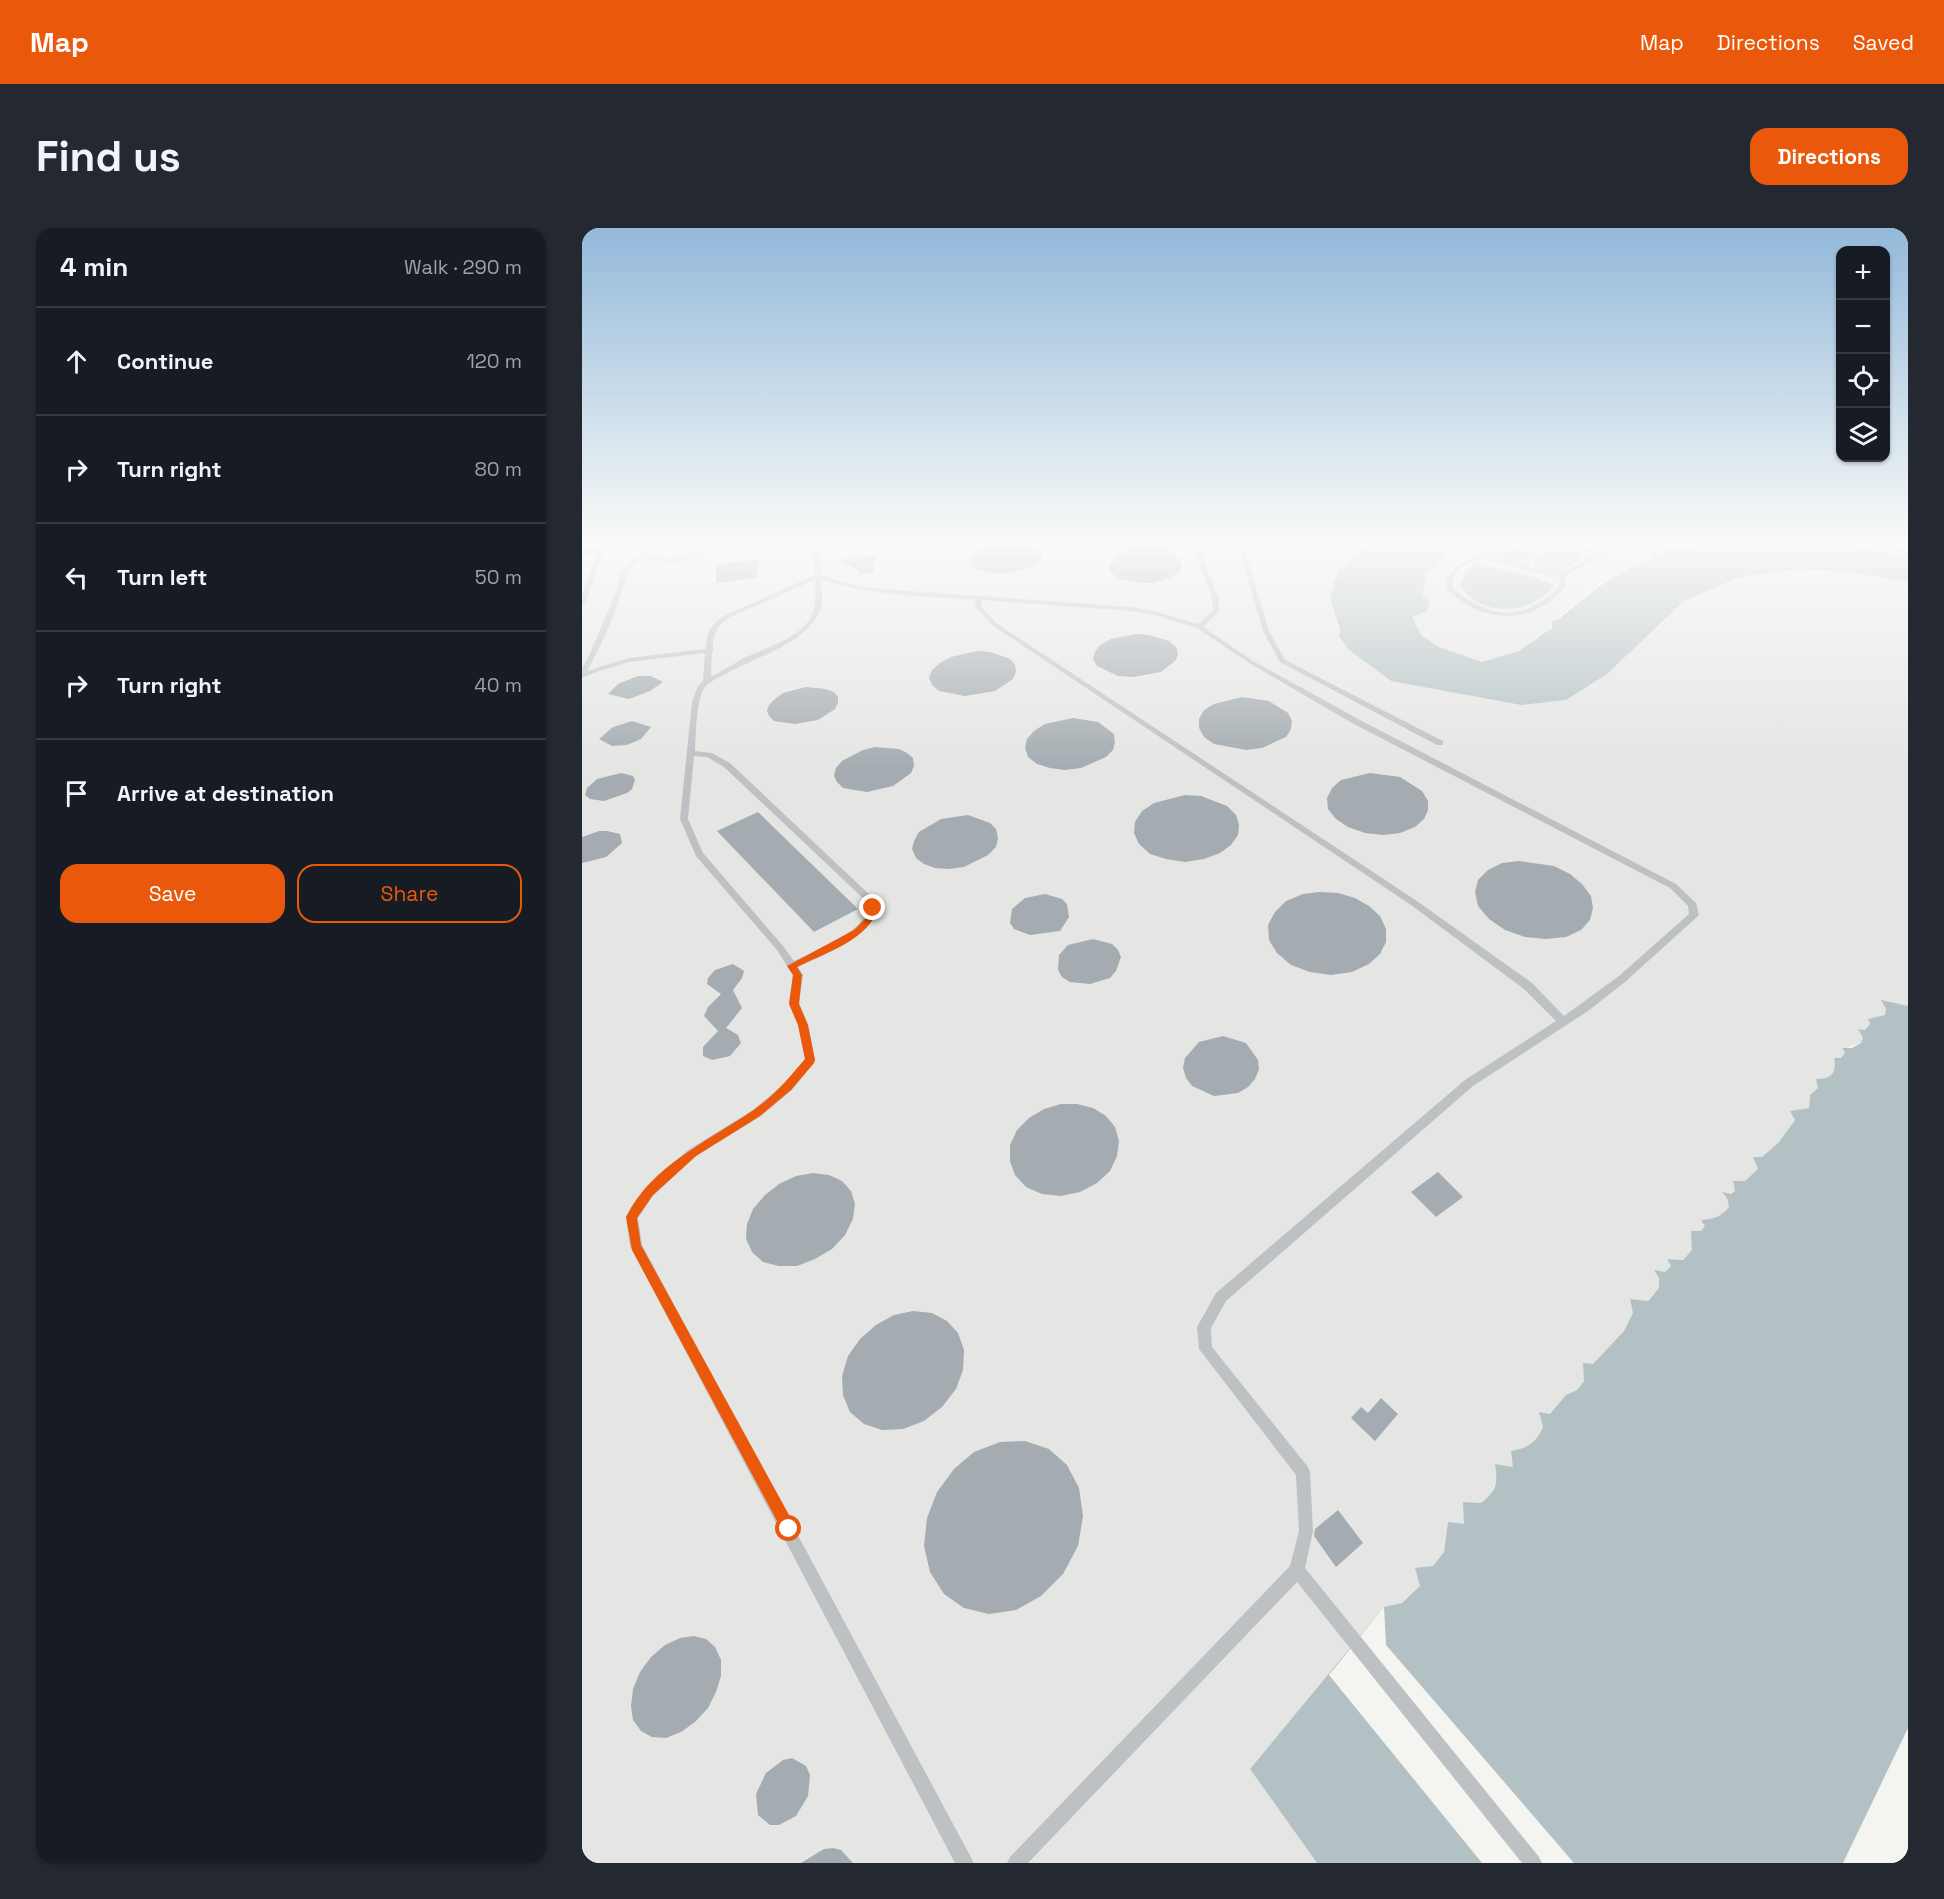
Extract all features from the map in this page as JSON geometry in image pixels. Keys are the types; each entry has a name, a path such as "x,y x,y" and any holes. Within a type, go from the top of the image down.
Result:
{"lane":[{"path":"582,675 609,616"},
{"path":"707,682 711,650 710,634 716,624 728,616"},
{"path":"815,616 803,630 788,641 746,660 702,686 696,702 684,819 699,854 780,948 798,975 794,1004 803,1025 810,1060 788,1087 757,1113 692,1153 649,1192 632,1217 636,1246 965,1863"},
{"path":"986,616 1414,903 1528,986 1562,1020"},
{"path":"1016,1863 1297,1570 1306,1532 1304,1472 1206,1349 1204,1327 1221,1297 1469,1083 1562,1020 1584,1008 1694,915 1693,904 1673,886 1357,722 1251,662 1199,627 1165,616"},
{"path":"1199,627 1210,616"},
{"path":"1262,616 1266,631 1282,662 1440,743"},
{"path":"582,675 620,662 711,650"},
{"path":"691,753 709,755 727,765 870,900 873,908 870,920 858,932 792,966"},
{"path":"1297,1570 1533,1863"}],"shaded area":[{"path":"582,616 1335,616 1339,636 1348,649 1391,681 1521,705 1566,700 1607,674 1668,616 1908,616 1908,1006 1882,1001 1886,1009 1885,1015 1868,1019 1870,1024 1865,1030 1859,1029 1863,1038 1861,1043 1842,1049 1845,1053 1833,1075 1810,1095 1809,1108 1791,1111 1795,1120 1779,1142 1762,1157 1753,1157 1758,1169 1736,1191 1731,1194 1723,1193 1729,1207 1723,1215 1714,1219 1702,1220 1706,1226 1693,1241 1692,1250 1683,1260 1667,1259 1672,1265 1659,1278 1659,1288 1647,1301 1639,1302 1624,1331 1593,1364 1577,1390 1566,1395 1550,1414 1538,1439 1527,1448 1513,1467 1497,1480 1492,1494 1481,1503 1464,1524 1448,1523 1444,1552 1421,1585 1402,1603 1384,1607 1250,1769 1317,1863 582,1863"},
{"path":"1336,616 1414,616 1412,617 1421,635 1439,647 1482,662 1519,651 1552,628 1552,622 1562,616 1668,616 1607,674 1566,700 1521,705 1391,681 1348,649 1339,636"},
{"path":"1560,616 1547,633 1539,636 1519,651 1482,662 1439,647 1421,635 1412,617"},
{"path":"1881,1000 1908,1006 1908,1863 1317,1863 1250,1769 1384,1607 1402,1603 1420,1586 1415,1568 1433,1566 1444,1552 1448,1522 1464,1524 1463,1502 1481,1503 1490,1495 1496,1482 1495,1464 1513,1467 1511,1451 1531,1444 1543,1427 1539,1412 1550,1414 1566,1395 1577,1390 1584,1381 1583,1363 1593,1364 1624,1331 1633,1313 1630,1299 1648,1301 1659,1288 1659,1278 1654,1270 1665,1272 1671,1266 1667,1259 1683,1260 1692,1250 1691,1231 1701,1231 1705,1226 1701,1220 1717,1217 1729,1207 1727,1198 1722,1192 1731,1194 1735,1191 1733,1181 1745,1181 1758,1169 1753,1157 1762,1157 1779,1142 1795,1120 1790,1111 1809,1108 1810,1095 1818,1088 1816,1079 1826,1078 1832,1074 1835,1068 1834,1058 1841,1058 1845,1053 1842,1048 1852,1048 1861,1043 1863,1038 1858,1029 1865,1030 1870,1024 1868,1019 1885,1015 1886,1009"}],"pier":[{"path":"1384,1607 1386,1645 1574,1863 1482,1863 1329,1675"},
{"path":"1908,1728 1908,1863 1843,1863"}],"building":[{"path":"1136,634 1169,641 1176,647 1178,654 1176,660 1161,672 1133,677 1118,676 1097,666 1093,659 1100,645 1111,639"},
{"path":"978,651 991,652 1010,659 1015,665 1016,672 1013,679 995,691 965,696 939,691 932,685 929,678 932,670 940,663 951,657"},
{"path":"638,676 651,676 663,682 650,691 629,699 608,694 618,684"},
{"path":"806,687 834,692 838,697 835,709 818,720 795,724 774,721 769,716 767,711 769,705 775,699 783,693"},
{"path":"1242,697 1269,701 1288,713 1292,721 1291,729 1286,737 1262,748 1246,750 1214,744 1204,737 1199,728 1199,719 1204,710 1214,704"},
{"path":"1073,718 1098,722 1114,734 1113,750 1106,757 1081,768 1065,770 1037,764 1028,757 1025,748 1027,739 1034,731 1045,724"},
{"path":"632,721 651,727 641,739 627,745 612,746 599,739 613,727"},
{"path":"875,747 899,749 907,753 913,758 914,766 911,773 893,786 867,792 843,788 834,776 836,768 842,761 863,750"},
{"path":"621,773 633,776 635,780 632,789 627,793 604,801 590,799 585,795 587,788 597,779"},
{"path":"1370,773 1400,777 1422,791 1428,801 1428,810 1424,819 1415,827 1400,833 1383,835 1365,833 1348,827 1336,819 1328,809 1327,798 1332,788 1341,780"},
{"path":"1185,795 1201,796 1227,806 1236,815 1239,825 1238,835 1231,845 1220,853 1204,859 1185,862 1150,854 1139,844 1134,833 1135,822 1142,811 1154,803"},
{"path":"758,812 858,909 814,932 717,831"},
{"path":"968,815 990,823 996,829 998,838 996,847 988,855 964,867 949,869 935,868 916,858 912,849 919,832 941,819"},
{"path":"599,831 620,834 622,843 606,857 582,863 582,837"},
{"path":"1519,861 1554,866 1570,874 1582,884 1591,896 1593,908 1590,920 1581,930 1566,937 1546,939 1525,937 1505,930 1489,919 1478,906 1475,892 1478,880 1488,870 1502,863"},
{"path":"1338,893 1355,898 1380,916 1386,929 1386,942 1380,954 1369,964 1352,972 1331,975 1310,972 1291,965 1277,953 1269,940 1268,925 1275,912 1286,901 1303,894"},
{"path":"1045,894 1062,899 1067,904 1069,917 1060,931 1030,935 1014,929 1010,923 1012,909 1025,898"},
{"path":"1093,939 1112,944 1118,950 1121,957 1116,971 1110,978 1090,984 1070,982 1062,977 1058,970 1059,955 1068,945"},
{"path":"733,964 744,971 733,990 742,1008 726,1028 738,1035 741,1043 730,1056 712,1060 703,1056 703,1047 718,1031 704,1016 708,1007 721,994 707,984 708,978 715,970"},
{"path":"1223,1036 1246,1043 1258,1060 1259,1069 1255,1079 1248,1087 1238,1093 1214,1096 1192,1086 1183,1068 1185,1058 1199,1042"},
{"path":"1061,1104 1077,1104 1093,1108 1106,1116 1115,1127 1119,1141 1117,1156 1110,1171 1097,1183 1080,1192 1061,1196 1042,1194 1026,1187 1015,1175 1010,1161 1010,1145 1017,1130 1029,1118 1044,1109"},
{"path":"1438,1172 1463,1197 1436,1217 1411,1192"},
{"path":"813,1173 829,1175 842,1181 851,1191 855,1204 853,1219 845,1235 832,1249 797,1266 779,1266 763,1262 752,1252 746,1239 747,1224 753,1209 779,1184 796,1176"},
{"path":"913,1311 932,1313 947,1321 958,1333 964,1350 963,1370 956,1389 942,1407 924,1421 903,1429 882,1430 864,1424 850,1412 843,1395 842,1376 848,1356 860,1339 876,1325 894,1315"},
{"path":"1381,1398 1398,1414 1375,1441 1351,1418 1361,1407 1368,1413"},
{"path":"1025,1441 1049,1449 1067,1465 1079,1488 1083,1516 1078,1546 1063,1574 1041,1596 1016,1610 989,1614 964,1608 944,1594 930,1572 924,1546 927,1518 937,1492 954,1469 974,1452 1000,1442"},
{"path":"1338,1510 1363,1543 1336,1567 1314,1536 1315,1529"},
{"path":"694,1636 706,1639 715,1647 721,1660 721,1676 716,1692 708,1708 695,1722 681,1732 666,1738 652,1737 641,1731 633,1720 631,1706 633,1689 640,1672 651,1657 665,1645 680,1638"},
{"path":"792,1758 806,1766 810,1775 808,1796 796,1816 779,1825 770,1825 758,1815 756,1794 766,1773 783,1760"},
{"path":"824,1849 841,1850 853,1863 801,1863"}],"route":[{"path":"789,1529 636,1246 632,1217 649,1192 692,1153 757,1113 788,1087 810,1060 803,1025 794,1004 798,975 792,966 858,932 870,920 873,908"}]}
